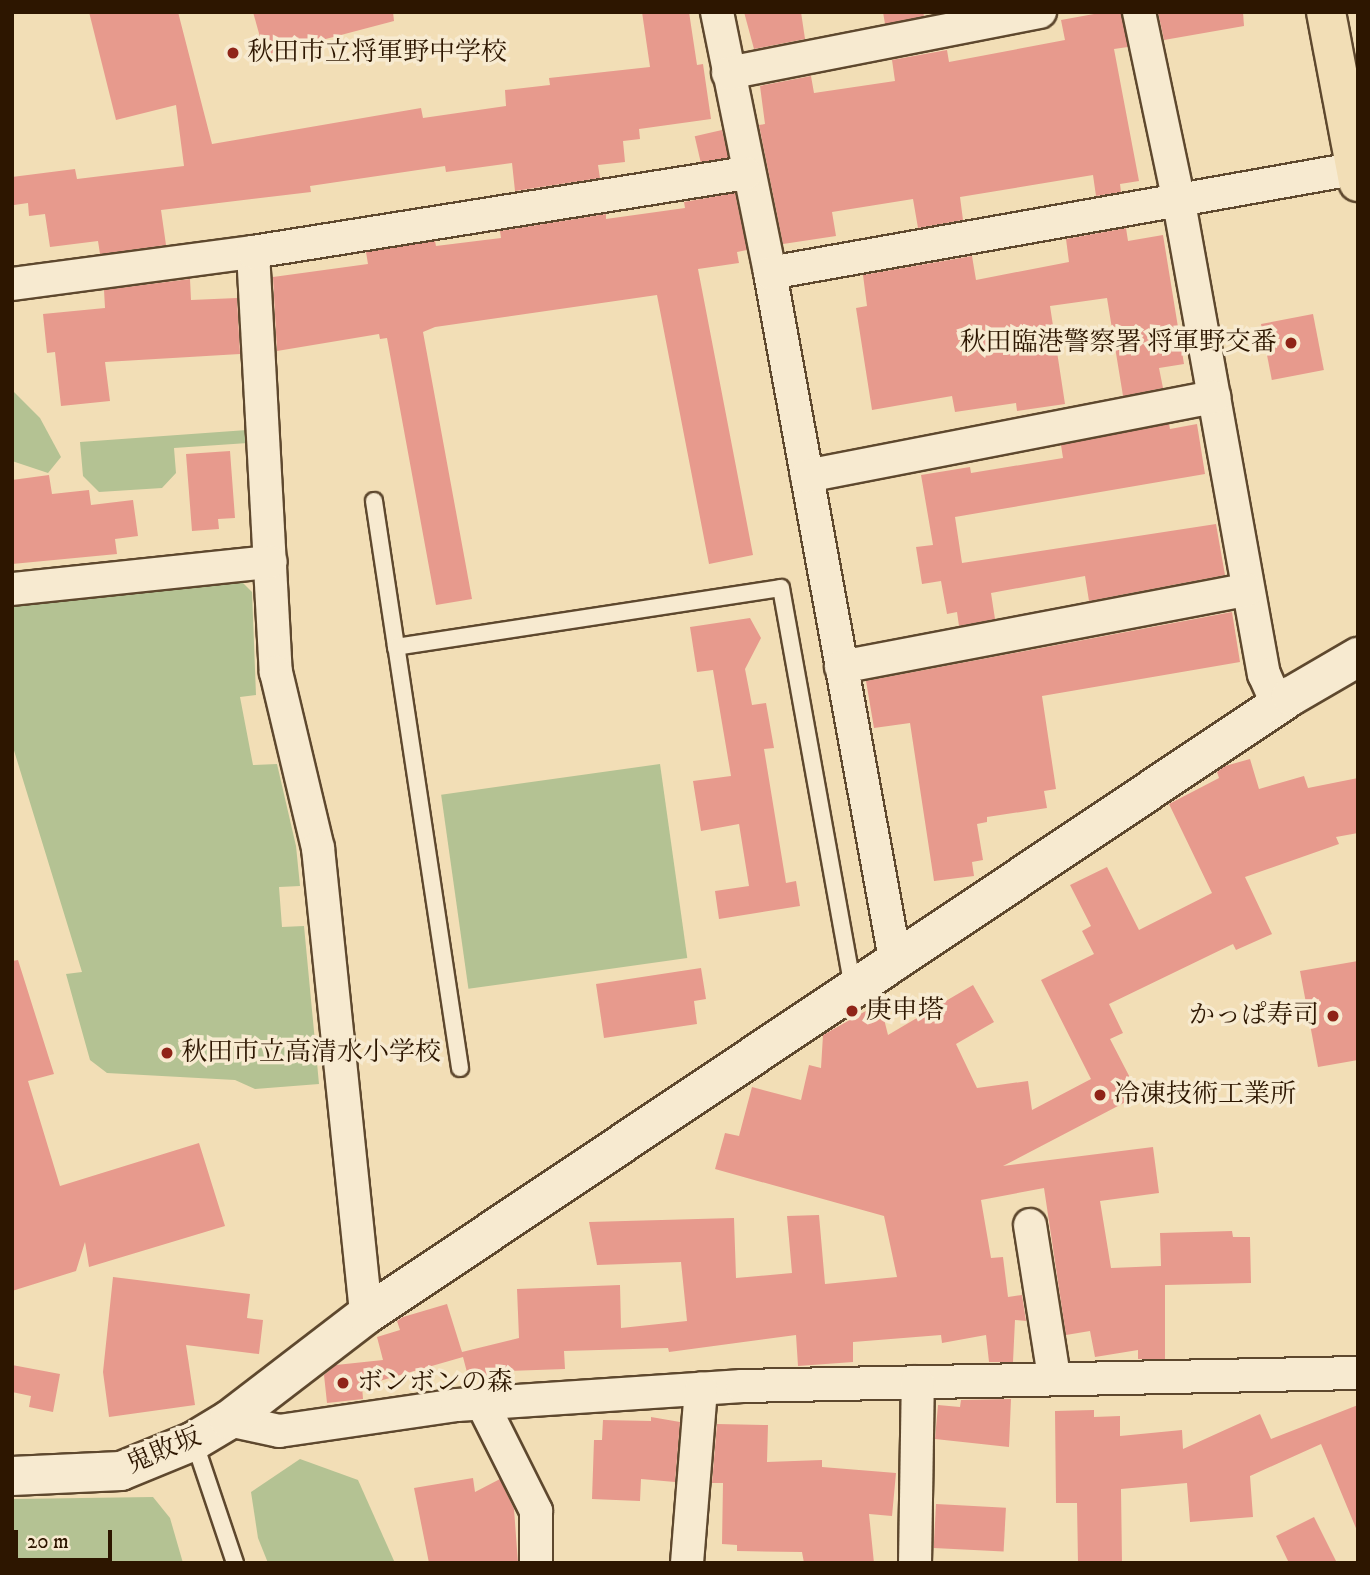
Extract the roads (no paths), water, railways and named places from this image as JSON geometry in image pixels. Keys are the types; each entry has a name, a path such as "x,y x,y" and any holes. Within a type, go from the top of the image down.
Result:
{"main road":[{"path":"1326,12 1357,173"}],"street":[{"path":"718,12 746,173 770,273 896,964"},
{"path":"728,73 1040,12"},
{"path":"1139,12 1178,197 1264,674 1278,705"},
{"path":"12,285 253,252 746,173"},
{"path":"770,273 1178,197 1357,173"},
{"path":"253,252 276,672 318,848 366,1315"},
{"path":"807,476 1214,397"},
{"path":"12,589 271,562"},
{"path":"841,667 1248,589"},
{"name":"鬼敗坂","path":"12,1475 121,1471 194,1441 229,1420 366,1315 896,964 1278,705 1358,657"},
{"path":"1030,1225 1054,1377"},
{"path":"229,1420 279,1431 482,1403 701,1389 1054,1377 1358,1373"},
{"path":"915,1563 918,1382"},
{"path":"687,1563 701,1389"},
{"path":"482,1403 536,1511 536,1563"}],"lane":[{"path":"374,501 460,1068"},
{"path":"397,647 781,589 853,992"},
{"path":"194,1441 236,1563"}],"place":[{"name":"秋田市立将軍野中学校","path":"233,53"},
{"name":"秋田臨港警察署 将軍野交番","path":"1291,343"},
{"name":"庚申塔","path":"852,1011"},
{"name":"かっぱ寿司","path":"1333,1016"},
{"name":"秋田市立高清水小学校","path":"167,1053"},
{"name":"冷凍技術工業所","path":"1100,1095"},
{"name":"ボンボンの森","path":"343,1383"}]}
